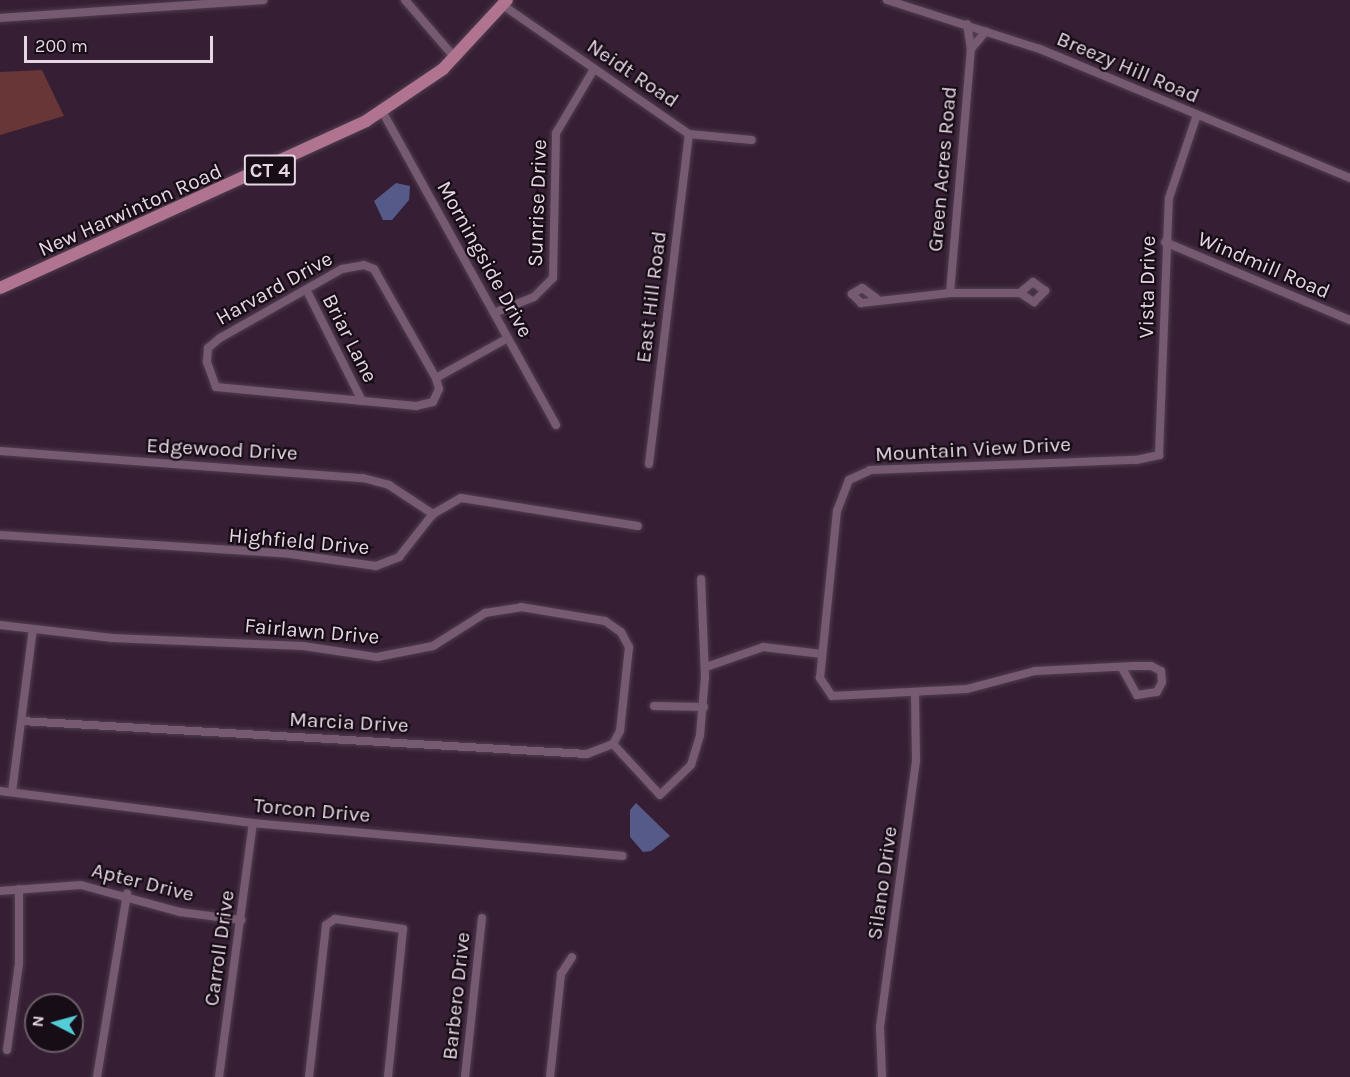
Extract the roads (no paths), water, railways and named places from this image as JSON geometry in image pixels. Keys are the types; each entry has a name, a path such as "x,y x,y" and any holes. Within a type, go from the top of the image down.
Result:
{"main road":[{"name":"New Harwinton Road","path":"0,288 319,147 382,111 456,58 505,3"}],"street":[{"path":"0,18 263,0"},
{"path":"405,0 456,58"},
{"name":"Breezy Hill Road","path":"887,0 986,30 1350,178"},
{"name":"Neidt Road","path":"505,3 594,69 689,134 752,140"},
{"name":"Green Acres Road","path":"950,293 971,49 967,24"},
{"path":"971,49 986,30"},
{"name":"Sunrise Drive","path":"494,313 534,297 553,278 555,139 562,117 594,69"},
{"name":"Morningside Drive","path":"382,111 556,425"},
{"name":"Vista Drive","path":"1150,459 1160,451 1165,242 1169,198 1197,115"},
{"name":"East Hill Road","path":"649,464 689,134"},
{"name":"Windmill Road","path":"1165,242 1350,320"},
{"name":"Harvard Drive","path":"354,264 374,269 436,378 439,389 433,402 416,406 216,387 207,362 208,348 354,264"},
{"name":"Briar Lane","path":"307,291 362,401"},
{"path":"876,298 950,293 1020,293"},
{"path":"436,378 508,338"},
{"name":"Edgewood Drive","path":"0,451 363,478 389,485 433,514"},
{"name":"Mountain View Drive","path":"1122,668 1137,695 1157,692 1162,682 1161,671 1151,666 1035,671 967,689 832,696 822,686 822,654 839,500 857,474 1150,459"},
{"name":"Highfield Drive","path":"0,535 291,554 376,566 399,557 433,514 454,500 482,499 638,526"},
{"path":"613,744 660,795 691,765 704,707 705,667 701,579"},
{"name":"Fairlawn Drive","path":"0,625 303,646 377,657 432,646 485,613 521,607 616,627 629,647 626,686 613,744"},
{"path":"12,792 33,629"},
{"path":"705,667 763,647 822,654"},
{"name":"Silano Drive","path":"882,1077 880,1027 916,759 915,693"},
{"path":"654,706 704,707"},
{"name":"Marcia Drive","path":"22,721 587,754 613,744"},
{"name":"Torcon Drive","path":"0,791 253,823 622,856"},
{"name":"Carroll Drive","path":"219,1077 253,823"},
{"name":"Apter Drive","path":"0,891 81,885 127,893 180,912 241,920"},
{"path":"7,1050 19,963 19,890"},
{"path":"97,1077 127,893"},
{"name":"Barbero Drive","path":"465,1077 482,918"},
{"path":"309,1077 326,926 335,919 403,929 388,1077"},
{"path":"550,1077 561,974 572,957"}],"water":[{"path":"396,183 410,186 409,200 392,220 383,220 374,201"},
{"path":"636,803 670,836 651,851 643,852 630,837 630,810"}]}
